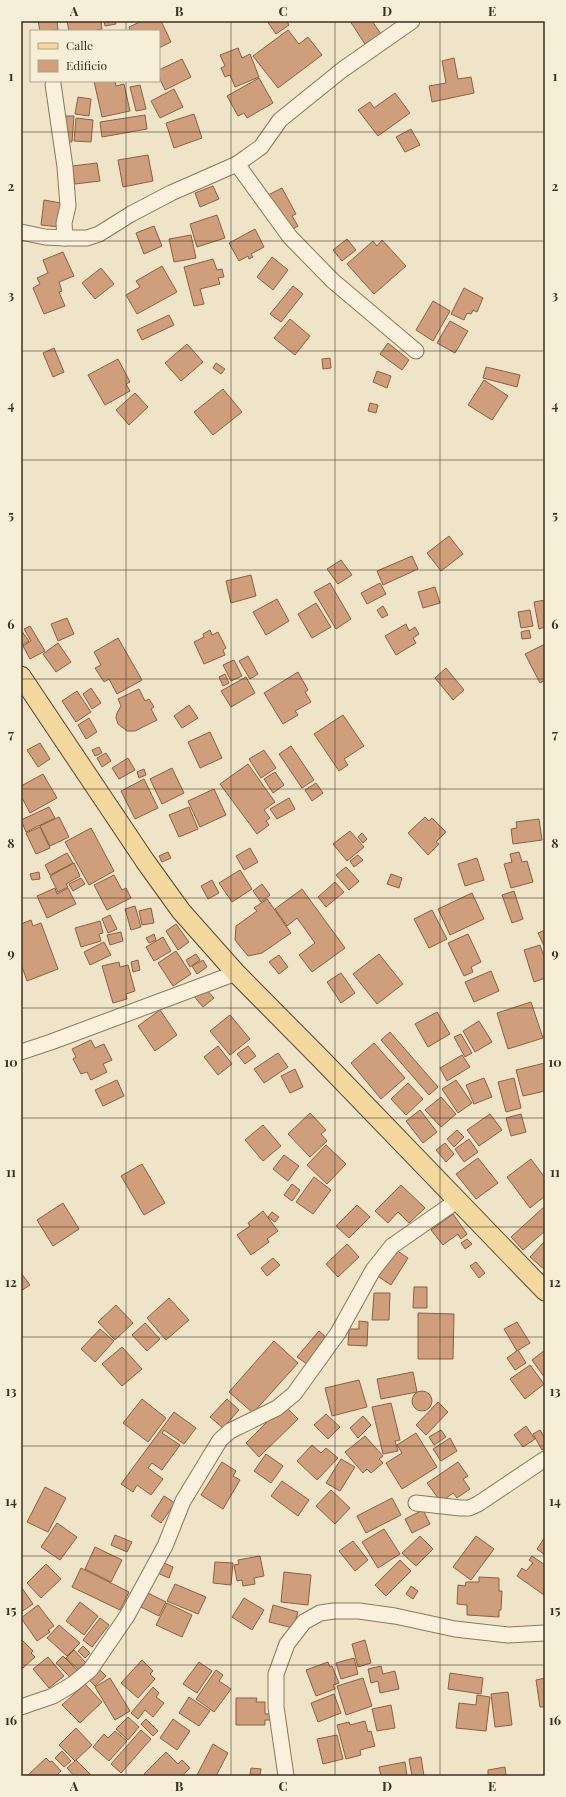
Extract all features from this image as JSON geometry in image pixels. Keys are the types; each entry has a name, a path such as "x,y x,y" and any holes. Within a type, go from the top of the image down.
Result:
{"main road":[{"path":"21,676 181,911 236,973 545,1291"}],"street":[{"path":"21,232 65,238 87,238 99,234 131,214 171,193 237,164 261,148 280,120 342,70 412,21"},
{"path":"53,84 65,167 68,206 64,223 65,238"},
{"path":"237,164 290,237 333,281 416,351"},
{"path":"21,1052 236,973"},
{"path":"21,1707 53,1696 73,1684 90,1670 127,1616 165,1546 183,1501 220,1440 237,1427 277,1408 294,1394 338,1333 373,1270 392,1246 458,1200"},
{"path":"416,1503 469,1508 478,1504 545,1459"},
{"path":"286,1776 276,1707 276,1674 287,1644 304,1622 320,1613 334,1611 359,1611 395,1616 455,1629 508,1635 545,1633"}],"building":[{"path":"38,21 57,21 58,30 40,30"},
{"path":"67,21 101,21 102,29 69,30"},
{"path":"104,21 115,21 116,24 105,26"},
{"path":"142,21 161,21 171,42 160,48 160,30 130,30 129,27"},
{"path":"267,21 287,21 289,25 276,34"},
{"path":"350,21 372,21 381,34 365,44"},
{"path":"288,30 299,44 308,37 322,55 278,88 253,56"},
{"path":"238,48 242,58 250,54 259,77 235,87 230,75 225,77 221,68 225,66 220,55"},
{"path":"454,58 458,79 471,77 474,93 432,102 429,86 446,83 442,61"},
{"path":"182,59 191,77 165,90 160,79 160,70"},
{"path":"259,78 273,103 247,118 244,113 238,116 227,96"},
{"path":"94,82 115,82 116,86 124,84 130,111 102,117"},
{"path":"140,85 146,109 136,111 130,87"},
{"path":"174,89 183,107 160,118 151,101"},
{"path":"395,93 410,113 378,136 358,110 370,102 374,108"},
{"path":"78,97 91,99 89,116 75,114"},
{"path":"194,114 202,138 174,148 166,123"},
{"path":"145,115 147,129 102,137 100,122"},
{"path":"66,116 74,116 72,142 64,141"},
{"path":"76,118 93,120 91,142 74,141"},
{"path":"411,129 420,145 405,152 396,137"},
{"path":"148,155 153,181 123,187 118,160"},
{"path":"97,163 100,181 75,184 72,166"},
{"path":"213,186 219,199 200,207 195,193"},
{"path":"282,188 296,214 292,216 298,226 288,232 268,195"},
{"path":"44,200 61,203 59,227 41,225"},
{"path":"217,215 225,238 197,247 190,224"},
{"path":"154,226 162,246 144,254 136,233"},
{"path":"255,229 264,247 251,254 253,257 249,259 248,256 239,261 229,243"},
{"path":"191,235 196,258 174,262 169,239"},
{"path":"347,239 356,250 342,261 333,250"},
{"path":"382,240 406,266 374,294 347,264 373,241 377,246"},
{"path":"63,252 74,276 59,282 62,291 59,292 65,306 44,314 33,288 40,284 37,278 48,273 43,260"},
{"path":"272,257 288,270 273,290 257,277"},
{"path":"213,259 217,270 222,269 224,277 218,278 220,284 200,289 204,304 194,306 184,267"},
{"path":"162,266 177,292 137,314 126,295 140,287 136,281"},
{"path":"101,268 114,284 95,299 82,283"},
{"path":"293,286 303,294 281,322 270,314"},
{"path":"464,288 483,298 477,312 473,310 471,314 467,313 464,320 451,314"},
{"path":"433,301 450,311 433,341 416,330"},
{"path":"169,315 174,325 142,340 137,330"},
{"path":"290,319 310,336 295,355 274,338"},
{"path":"450,321 468,331 455,353 437,343"},
{"path":"388,343 409,360 402,370 380,354"},
{"path":"187,344 203,362 181,381 165,363"},
{"path":"54,348 64,372 53,377 43,353"},
{"path":"330,358 331,368 323,369 322,359"},
{"path":"118,359 130,382 126,384 130,391 105,405 88,375"},
{"path":"216,363 225,369 221,374 213,368"},
{"path":"486,367 520,375 517,387 483,378"},
{"path":"377,371 391,376 387,388 373,382"},
{"path":"484,380 508,396 492,420 468,405"},
{"path":"223,389 242,412 213,435 194,412"},
{"path":"135,393 148,407 129,425 116,410"},
{"path":"370,403 378,405 376,413 368,411"},
{"path":"449,536 463,554 441,571 427,553"},
{"path":"412,556 418,569 383,585 377,571"},
{"path":"341,560 352,575 338,584 327,569"},
{"path":"251,575 256,596 231,603 226,581"},
{"path":"330,583 351,619 336,629 314,592"},
{"path":"380,583 386,594 367,604 361,593"},
{"path":"435,587 440,603 423,608 418,592"},
{"path":"277,599 289,621 266,635 253,612"},
{"path":"545,600 545,627 539,629 534,602"},
{"path":"316,603 331,627 312,638 298,614"},
{"path":"383,606 388,615 382,618 377,610"},
{"path":"530,610 533,626 521,628 518,612"},
{"path":"67,618 74,634 58,641 51,624"},
{"path":"406,624 409,631 415,627 419,634 413,638 416,643 396,655 385,636"},
{"path":"30,626 45,651 30,659 23,646 31,641 24,629"},
{"path":"21,630 29,641 21,646"},
{"path":"210,630 212,635 218,632 226,648 223,650 225,655 204,664 194,642 204,637 203,634"},
{"path":"529,630 531,638 522,639 521,632"},
{"path":"118,638 142,680 117,694 109,679 104,682 95,668 101,665 94,652"},
{"path":"58,643 71,662 56,672 43,654"},
{"path":"545,644 545,680 540,683 525,654"},
{"path":"248,656 258,674 250,679 239,661"},
{"path":"234,660 242,676 231,681 223,665"},
{"path":"446,668 464,690 453,700 435,678"},
{"path":"298,672 308,690 305,692 311,702 295,711 298,715 283,724 264,693"},
{"path":"225,674 229,683 223,686 219,677"},
{"path":"246,677 255,693 231,707 221,691"},
{"path":"91,688 101,703 92,709 83,694"},
{"path":"139,689 145,701 149,699 154,707 151,709 157,720 135,731 127,731 118,724 116,718 121,706 118,699"},
{"path":"77,691 91,712 76,722 62,701"},
{"path":"189,705 198,718 182,728 174,716"},
{"path":"343,715 364,746 344,759 348,765 339,771 314,734"},
{"path":"89,718 97,732 86,739 78,725"},
{"path":"210,732 222,758 200,768 188,742"},
{"path":"40,743 50,759 38,767 27,750"},
{"path":"291,746 314,780 302,788 279,754"},
{"path":"99,747 102,753 95,756 92,750"},
{"path":"264,750 276,768 261,778 249,759"},
{"path":"106,753 111,761 102,767 97,758"},
{"path":"128,758 135,770 119,779 112,768"},
{"path":"248,764 275,802 264,810 270,818 266,821 269,825 257,834 220,784"},
{"path":"172,768 184,793 162,804 150,779"},
{"path":"144,769 146,775 139,778 137,772"},
{"path":"275,772 284,785 273,793 264,779"},
{"path":"43,774 57,798 30,813 21,796 21,786"},
{"path":"144,779 158,808 135,819 121,791"},
{"path":"316,783 323,793 312,801 305,790"},
{"path":"214,789 226,815 200,827 188,801"},
{"path":"289,798 295,809 277,819 270,809"},
{"path":"49,807 55,818 26,832 21,820"},
{"path":"189,807 198,829 179,837 169,815"},
{"path":"59,817 69,837 50,846 40,826"},
{"path":"425,817 429,821 432,818 446,832 436,842 439,844 428,855 408,833"},
{"path":"539,819 542,840 513,844 511,829 517,828 516,822"},
{"path":"40,827 50,848 36,854 26,833"},
{"path":"91,828 114,871 89,885 65,842"},
{"path":"350,831 364,847 347,861 333,844"},
{"path":"362,833 367,839 363,843 358,837"},
{"path":"250,848 258,862 244,870 236,856"},
{"path":"168,852 171,858 162,862 159,856"},
{"path":"519,852 522,862 527,861 533,882 511,888 504,864 512,862 510,854"},
{"path":"67,853 73,863 50,875 45,865"},
{"path":"358,855 363,860 354,867 350,861"},
{"path":"477,858 484,880 465,886 458,864"},
{"path":"74,863 80,876 66,884 68,887 58,892 50,876"},
{"path":"346,867 359,881 349,890 336,875"},
{"path":"240,870 252,889 232,902 219,883"},
{"path":"39,872 40,879 32,880 30,874"},
{"path":"391,874 402,878 399,888 387,884"},
{"path":"114,875 122,890 126,888 131,898 107,910 94,885"},
{"path":"81,878 85,884 73,891 69,884"},
{"path":"212,880 219,893 208,899 201,886"},
{"path":"335,882 344,892 326,907 318,897"},
{"path":"262,884 270,895 261,902 253,891"},
{"path":"55,888 57,894 68,888 76,904 47,918 37,896"},
{"path":"302,889 345,948 312,972 299,955 315,943 297,918 287,926 275,909"},
{"path":"514,891 523,919 512,923 502,895"},
{"path":"472,893 484,919 450,935 438,909"},
{"path":"267,899 291,933 262,953 248,956 235,940 236,926 257,911 254,908"},
{"path":"135,906 141,927 131,930 125,909"},
{"path":"151,908 154,923 142,925 139,911"},
{"path":"432,910 447,939 429,948 414,919"},
{"path":"110,915 117,929 108,933 102,919"},
{"path":"31,920 33,926 41,923 58,969 27,981 21,964 21,924"},
{"path":"100,921 103,933 99,934 101,941 81,947 75,928"},
{"path":"176,924 189,942 178,950 166,931"},
{"path":"545,930 545,945 544,946 538,933"},
{"path":"121,932 123,941 110,945 107,935"},
{"path":"154,934 156,940 149,943 146,938"},
{"path":"468,934 481,962 471,967 473,972 464,976 448,943"},
{"path":"163,937 171,951 154,961 146,947"},
{"path":"104,942 111,955 90,965 84,952"},
{"path":"540,945 545,959 545,978 534,982 524,950"},
{"path":"176,951 191,974 173,986 158,963"},
{"path":"196,954 200,960 190,967 186,960"},
{"path":"379,954 403,984 377,1004 353,974"},
{"path":"279,955 288,967 279,974 269,962"},
{"path":"138,960 140,970 133,972 131,962"},
{"path":"203,960 207,967 197,974 192,966"},
{"path":"119,962 120,967 128,965 135,991 126,994 127,999 113,1003 102,966"},
{"path":"491,971 499,991 474,1002 465,982"},
{"path":"341,973 355,993 341,1003 327,982"},
{"path":"204,987 214,998 203,1007 193,995"},
{"path":"531,1002 543,1038 508,1049 497,1013"},
{"path":"160,1010 177,1035 155,1051 138,1026"},
{"path":"437,1012 450,1034 428,1047 415,1024"},
{"path":"230,1015 250,1039 230,1055 210,1031"},
{"path":"479,1021 492,1042 475,1052 463,1031"},
{"path":"390,1032 438,1087 429,1095 381,1040"},
{"path":"461,1034 472,1053 465,1057 454,1037"},
{"path":"91,1040 95,1048 104,1044 112,1060 103,1064 107,1072 91,1080 87,1072 81,1074 73,1059 76,1057 72,1049"},
{"path":"374,1043 405,1078 381,1099 351,1063"},
{"path":"218,1046 232,1064 218,1075 204,1057"},
{"path":"248,1046 256,1056 245,1064 237,1054"},
{"path":"278,1053 288,1067 264,1083 254,1069"},
{"path":"462,1055 470,1067 447,1081 440,1068"},
{"path":"545,1063 545,1091 523,1096 516,1070"},
{"path":"295,1069 303,1087 290,1093 281,1076"},
{"path":"484,1078 492,1097 474,1104 466,1085"},
{"path":"514,1078 521,1108 506,1112 498,1082"},
{"path":"117,1080 124,1096 103,1106 95,1090"},
{"path":"456,1080 472,1103 458,1113 442,1089"},
{"path":"408,1083 423,1099 406,1115 391,1099"},
{"path":"441,1097 456,1114 441,1127 425,1110"},
{"path":"420,1110 437,1132 423,1143 406,1121"},
{"path":"310,1113 326,1130 321,1134 327,1141 310,1157 288,1134"},
{"path":"490,1114 502,1130 479,1146 467,1130"},
{"path":"521,1114 526,1132 511,1136 506,1118"},
{"path":"263,1125 281,1146 263,1161 245,1140"},
{"path":"457,1130 464,1137 454,1147 447,1139"},
{"path":"469,1139 478,1152 464,1162 455,1149"},
{"path":"445,1143 454,1154 446,1162 436,1150"},
{"path":"326,1145 346,1164 327,1184 307,1165"},
{"path":"284,1155 299,1166 288,1181 273,1169"},
{"path":"478,1158 498,1183 476,1199 456,1174"},
{"path":"531,1159 545,1178 545,1196 530,1208 507,1177"},
{"path":"142,1164 165,1203 144,1215 121,1176"},
{"path":"314,1177 331,1190 313,1214 296,1202"},
{"path":"292,1184 300,1190 292,1201 284,1195"},
{"path":"401,1185 425,1208 409,1223 398,1212 388,1223 375,1211"},
{"path":"63,1203 79,1229 53,1246 37,1220"},
{"path":"357,1205 370,1217 349,1238 336,1226"},
{"path":"545,1206 545,1231 523,1250 511,1237"},
{"path":"263,1211 278,1231 267,1239 269,1242 251,1255 237,1235 250,1226 248,1223"},
{"path":"272,1212 279,1217 275,1222 268,1217"},
{"path":"453,1214 467,1234 461,1239 458,1234 443,1245 431,1230"},
{"path":"467,1239 472,1244 465,1249 461,1243"},
{"path":"545,1241 545,1270 530,1257"},
{"path":"347,1244 359,1257 338,1277 326,1264"},
{"path":"393,1248 408,1258 391,1285 376,1275"},
{"path":"273,1258 280,1265 267,1276 261,1268"},
{"path":"476,1262 485,1273 479,1278 470,1266"},
{"path":"21,1273 30,1285 21,1291"},
{"path":"414,1287 427,1287 427,1308 413,1308"},
{"path":"374,1293 390,1293 389,1320 372,1320"},
{"path":"169,1298 189,1320 166,1340 147,1318"},
{"path":"116,1305 133,1323 115,1340 98,1322"},
{"path":"418,1313 454,1314 453,1359 418,1359"},
{"path":"359,1321 368,1322 367,1346 348,1345 349,1329 359,1329"},
{"path":"517,1322 530,1343 517,1351 504,1329"},
{"path":"145,1323 160,1339 147,1351 132,1335"},
{"path":"100,1329 114,1341 95,1362 81,1349"},
{"path":"319,1331 328,1339 307,1364 297,1357"},
{"path":"274,1341 298,1363 253,1413 229,1392"},
{"path":"122,1347 142,1369 122,1386 102,1364"},
{"path":"518,1350 526,1363 515,1370 507,1358"},
{"path":"545,1350 545,1378 532,1360"},
{"path":"530,1365 544,1384 525,1399 510,1379"},
{"path":"413,1372 417,1392 381,1399 377,1379"},
{"path":"359,1380 367,1407 332,1416 325,1388"},
{"path":"422,1391 429,1394 432,1401 429,1408 422,1411 415,1408 412,1401 415,1394"},
{"path":"142,1399 166,1418 148,1442 123,1423"},
{"path":"227,1399 239,1410 223,1428 210,1417"},
{"path":"438,1402 448,1412 426,1435 416,1425"},
{"path":"391,1403 400,1440 395,1441 398,1451 383,1454 372,1407"},
{"path":"284,1405 298,1419 259,1457 246,1443"},
{"path":"174,1412 196,1428 184,1444 164,1430 162,1433 180,1445 162,1470 152,1463 148,1468 163,1479 151,1495 137,1485 133,1492 121,1484"},
{"path":"326,1414 340,1427 328,1439 314,1425"},
{"path":"363,1416 371,1425 358,1438 350,1428"},
{"path":"526,1426 535,1439 523,1447 514,1435"},
{"path":"441,1430 446,1437 434,1445 429,1437"},
{"path":"540,1430 545,1439 545,1448 542,1450 533,1434"},
{"path":"416,1433 437,1467 402,1489 386,1463 402,1453 397,1445"},
{"path":"365,1436 383,1456 379,1459 383,1463 371,1473 367,1469 363,1473 345,1452"},
{"path":"450,1438 457,1451 441,1461 433,1449"},
{"path":"312,1445 321,1453 326,1448 338,1458 317,1480 297,1461"},
{"path":"266,1454 283,1466 271,1483 254,1471"},
{"path":"341,1459 355,1467 340,1491 326,1483"},
{"path":"222,1462 236,1471 233,1476 240,1480 223,1509 201,1495"},
{"path":"458,1462 468,1476 463,1479 470,1489 457,1498 453,1493 441,1502 427,1483"},
{"path":"282,1481 309,1500 298,1516 271,1496"},
{"path":"45,1487 66,1498 48,1532 27,1522"},
{"path":"331,1490 350,1508 335,1524 316,1506"},
{"path":"164,1496 175,1503 161,1523 151,1516"},
{"path":"392,1498 401,1515 366,1533 357,1516"},
{"path":"423,1510 430,1524 412,1533 405,1519"},
{"path":"57,1523 77,1537 60,1560 41,1547"},
{"path":"384,1529 400,1554 378,1568 362,1542"},
{"path":"115,1535 132,1542 127,1552 111,1545"},
{"path":"420,1536 433,1549 416,1566 402,1553"},
{"path":"476,1536 494,1549 471,1580 453,1567"},
{"path":"545,1537 545,1555 537,1549"},
{"path":"353,1541 368,1560 355,1571 339,1551"},
{"path":"95,1547 122,1560 111,1582 85,1569"},
{"path":"260,1556 264,1576 254,1578 255,1584 243,1586 242,1580 237,1581 234,1565 239,1564 238,1560"},
{"path":"532,1556 545,1565 544,1595 517,1576 522,1568 526,1571 533,1563 529,1560"},
{"path":"400,1560 411,1571 386,1596 375,1585"},
{"path":"160,1561 173,1567 169,1578 155,1572"},
{"path":"215,1562 233,1563 231,1585 213,1583"},
{"path":"46,1564 61,1579 41,1598 27,1583"},
{"path":"81,1568 129,1592 120,1610 72,1587"},
{"path":"284,1572 311,1575 308,1605 281,1602"},
{"path":"479,1577 499,1578 499,1591 502,1591 499,1617 467,1615 467,1605 457,1604 458,1585 465,1586 466,1582 479,1582"},
{"path":"175,1584 206,1597 198,1614 167,1601"},
{"path":"411,1586 418,1591 413,1599 406,1594"},
{"path":"22,1588 33,1604 21,1612 21,1589"},
{"path":"148,1593 166,1602 159,1616 141,1607"},
{"path":"244,1598 264,1610 252,1630 232,1617"},
{"path":"80,1602 98,1616 84,1635 66,1621"},
{"path":"167,1603 192,1615 182,1637 156,1625"},
{"path":"38,1605 54,1626 48,1630 50,1632 37,1641 21,1618"},
{"path":"273,1605 298,1612 293,1628 269,1622"},
{"path":"100,1618 109,1625 92,1647 83,1640"},
{"path":"59,1625 80,1643 67,1656 47,1638"},
{"path":"21,1639 33,1651 31,1653 35,1657 23,1668 21,1665"},
{"path":"365,1640 371,1663 358,1667 352,1644"},
{"path":"83,1646 90,1653 85,1658 78,1651"},
{"path":"74,1650 86,1663 79,1670 66,1658"},
{"path":"63,1656 78,1671 71,1678 56,1663"},
{"path":"48,1657 64,1676 49,1688 33,1669"},
{"path":"354,1658 358,1674 341,1679 336,1663"},
{"path":"142,1660 153,1671 150,1674 155,1679 138,1698 121,1683"},
{"path":"199,1662 212,1671 197,1693 183,1684"},
{"path":"328,1662 330,1667 332,1666 339,1683 333,1685 335,1689 316,1696 306,1670"},
{"path":"381,1666 383,1674 395,1671 399,1689 380,1693 378,1681 371,1683 368,1669"},
{"path":"99,1669 106,1676 95,1686 88,1679"},
{"path":"216,1670 223,1675 219,1681 231,1689 214,1712 196,1699"},
{"path":"450,1673 483,1678 481,1694 448,1689"},
{"path":"110,1678 130,1711 115,1720 95,1687"},
{"path":"363,1678 372,1706 346,1715 337,1686"},
{"path":"545,1678 545,1707 540,1707 536,1680"},
{"path":"85,1684 102,1702 80,1723 62,1705"},
{"path":"153,1687 159,1693 156,1697 164,1703 153,1717 145,1710 138,1719 131,1713"},
{"path":"508,1692 512,1725 495,1727 491,1694"},
{"path":"334,1694 341,1713 318,1722 311,1703"},
{"path":"477,1695 490,1697 486,1731 456,1728 459,1703 476,1705"},
{"path":"189,1697 210,1711 199,1726 179,1713"},
{"path":"236,1698 257,1698 256,1702 265,1702 265,1714 272,1714 272,1720 265,1720 265,1725 236,1725"},
{"path":"391,1705 395,1728 377,1731 372,1709"},
{"path":"128,1717 139,1727 128,1740 116,1729"},
{"path":"146,1719 158,1731 153,1736 141,1724"},
{"path":"173,1719 190,1731 177,1750 160,1738"},
{"path":"365,1721 368,1732 371,1731 375,1746 360,1750 361,1755 346,1759 337,1725 349,1722 350,1725"},
{"path":"76,1728 92,1745 75,1761 59,1745"},
{"path":"141,1730 151,1739 121,1773 111,1764"},
{"path":"115,1731 127,1741 109,1761 93,1747 104,1734 108,1738"},
{"path":"337,1735 343,1759 323,1764 317,1739"},
{"path":"213,1744 228,1753 216,1776 198,1776 197,1775"},
{"path":"62,1751 71,1761 64,1767 55,1758"},
{"path":"166,1752 178,1764 182,1760 190,1768 182,1776 146,1776 144,1774"},
{"path":"421,1757 424,1776 412,1776 409,1759"},
{"path":"46,1758 50,1762 52,1761 61,1771 56,1776 27,1776"},
{"path":"76,1760 90,1774 89,1776 74,1776 67,1768"},
{"path":"405,1762 407,1776 381,1776 379,1767"},
{"path":"505,1767 506,1775 488,1776 488,1770"},
{"path":"251,1768 261,1769 260,1775 250,1774"}]}
